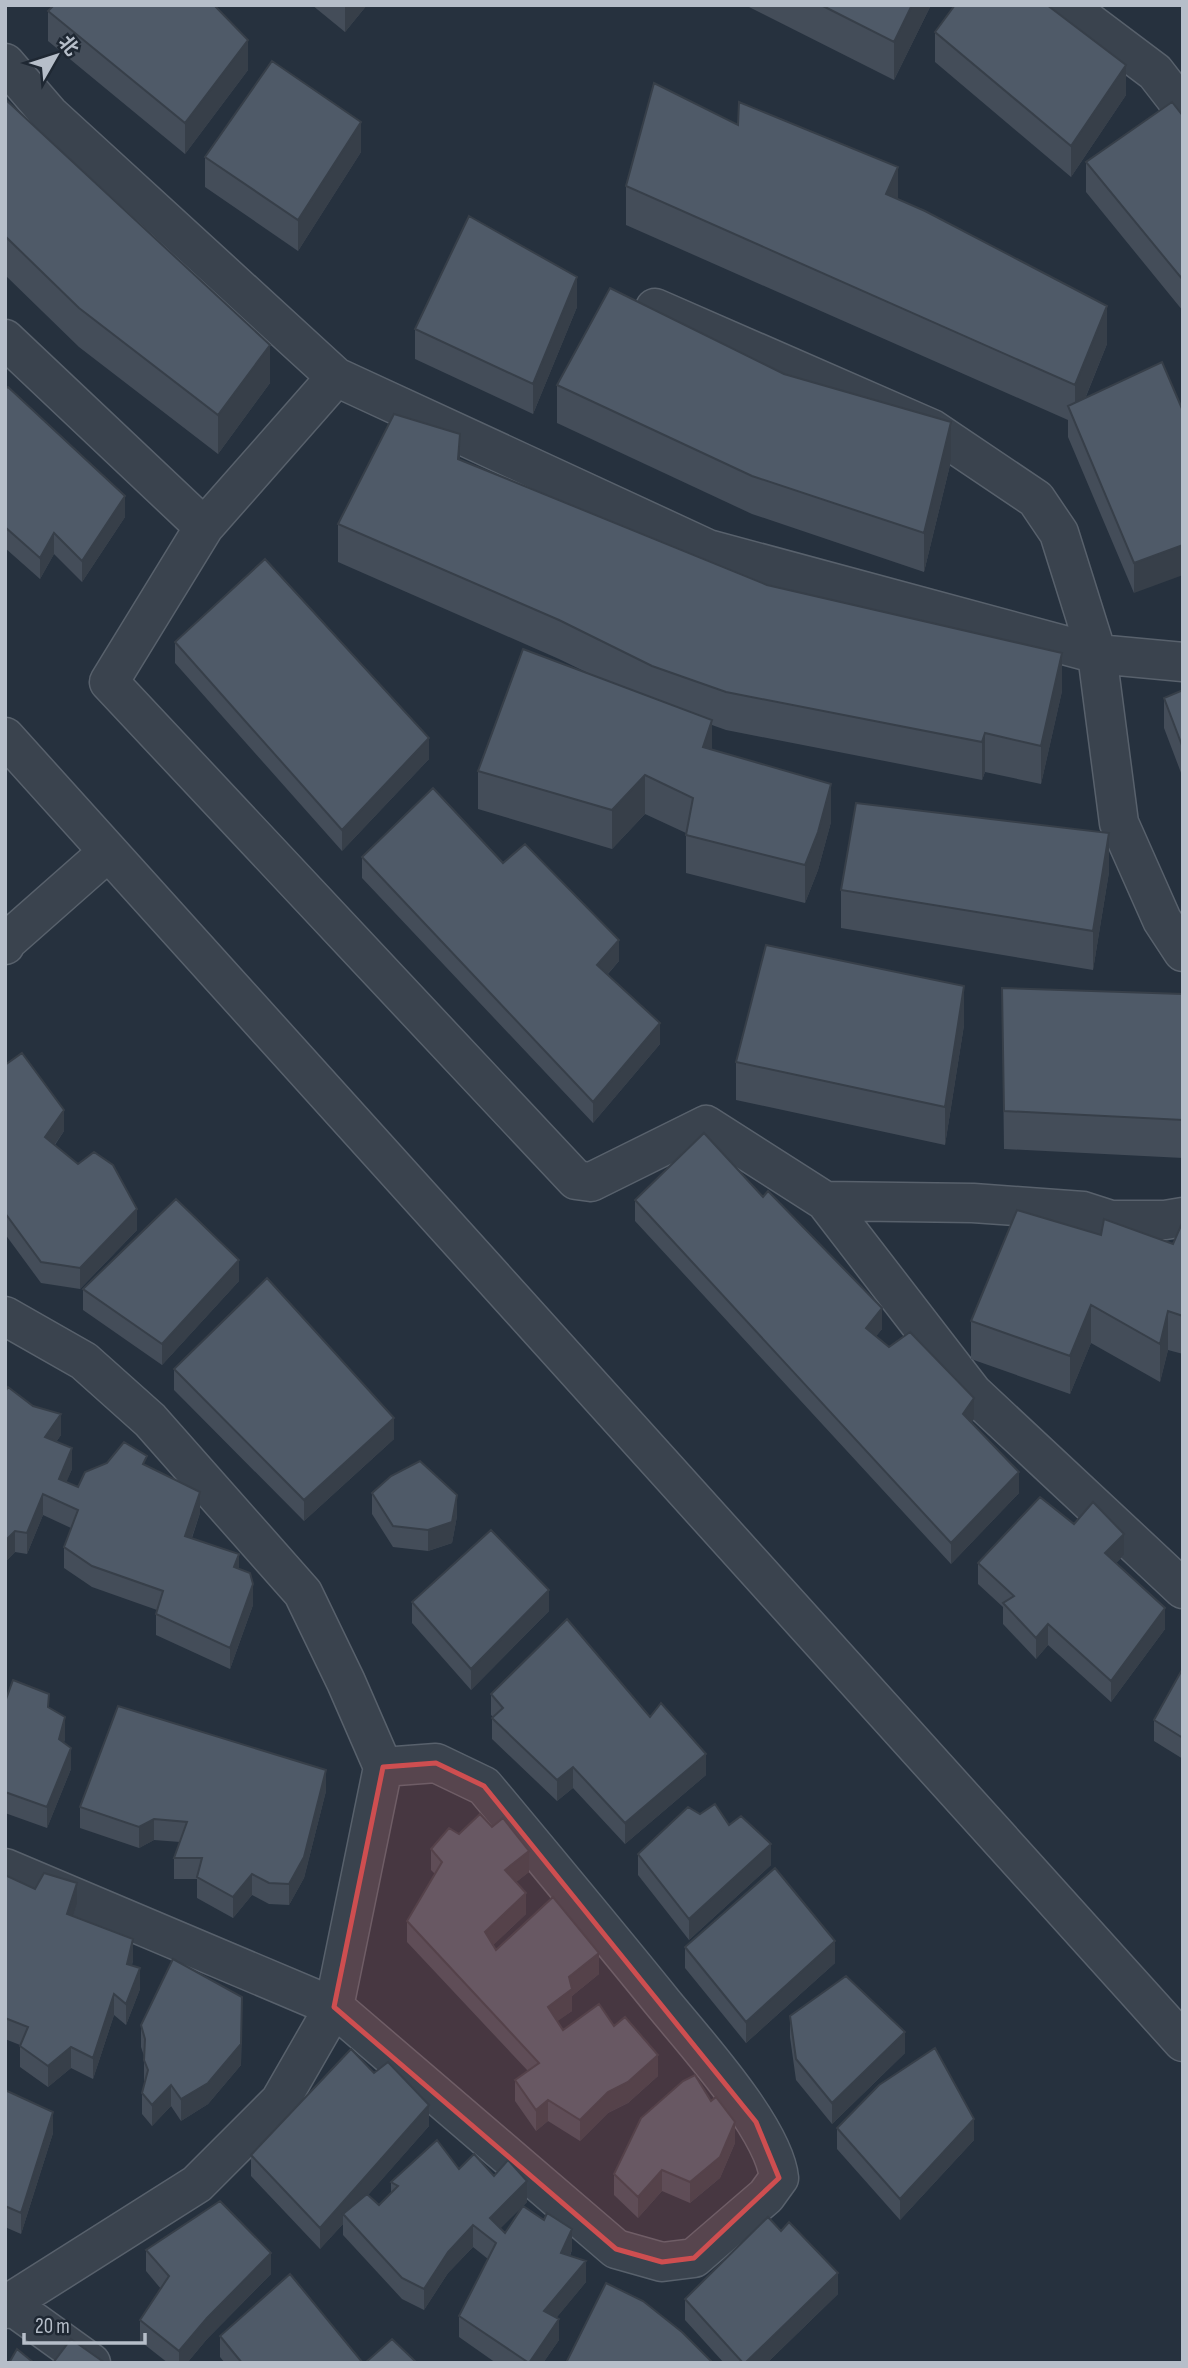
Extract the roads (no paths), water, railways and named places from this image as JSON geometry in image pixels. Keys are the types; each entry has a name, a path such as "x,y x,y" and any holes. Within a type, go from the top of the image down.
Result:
{"street":[{"path":"1066,5 1155,72 1183,107"},
{"path":"5,63 49,114 336,377 708,549 1097,654 1183,662"},
{"path":"655,308 932,429 1036,499 1059,533 1097,654 1119,823 1162,920 1183,952"},
{"path":"5,339 204,527"},
{"path":"336,377 204,527 108,682 576,1180 591,1182 706,1125 825,1201 973,1393 1183,1589"},
{"path":"5,737 1183,2042"},
{"path":"5,945 108,852"},
{"path":"825,1201 973,1203 1083,1211 1111,1220 1165,1220 1183,1217"},
{"path":"5,1316 84,1361 150,1420 303,1593 383,1767 334,2007 280,2101 197,2184 6,2304 91,2363"},
{"path":"5,1868 334,2007 616,2249 662,2262 694,2258 766,2196 779,2178 771,2149 748,2111 598,1922 484,1786 436,1763 383,1767"}]}
